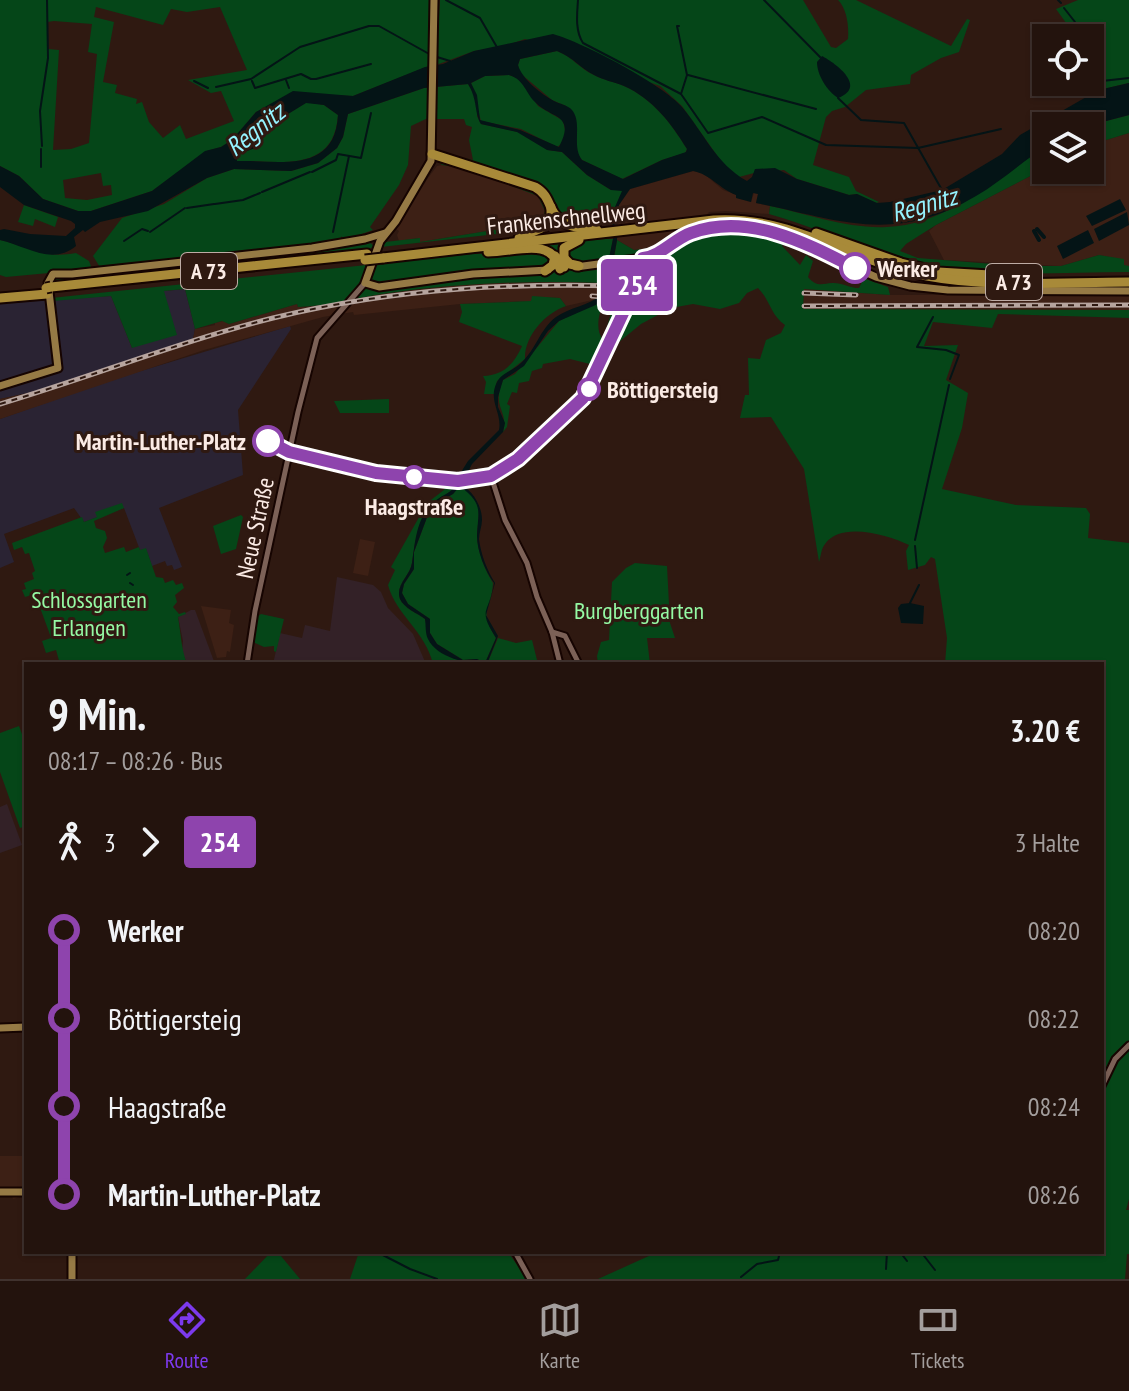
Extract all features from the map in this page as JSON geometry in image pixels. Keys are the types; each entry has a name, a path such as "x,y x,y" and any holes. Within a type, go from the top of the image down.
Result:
{"highway":[{"path":"432,158 535,187 543,193 556,217 566,225 599,232"},
{"path":"519,238 546,226 551,207"},
{"name":"Frankenschnellweg","path":"382,252 449,251 719,220 756,221 790,229 895,265 938,272 1129,279"},
{"path":"545,271 566,246 599,232"},
{"name":"Frankenschnellweg","path":"0,296 366,257 382,252 599,232"},
{"path":"449,251 497,252 542,248 579,266"},
{"path":"559,256 562,268"}],"main road":[{"path":"0,386 58,368 49,276 56,273 72,274 309,248 385,233 432,158 434,0"},
{"path":"345,242 394,223"},
{"path":"385,233 382,252 366,280 385,286 473,274 545,271 643,258 655,255 678,238 700,230 745,227 795,240 876,277 910,286 948,290 1129,291"},
{"path":"365,239 374,241 382,252"},
{"path":"0,1028 24,1027"},
{"path":"0,1192 24,1192"},
{"path":"72,1254 72,1279"}],"street":[{"path":"289,452 368,471 455,481 491,476 530,448 583,398 640,278 643,258"},
{"name":"Neue Straße","path":"247,662 289,452 319,334 366,280"},
{"path":"494,484 505,468"},
{"path":"491,476 505,520 527,563 560,662"},
{"path":"477,480 494,484"},
{"path":"552,632 565,636 578,662"},
{"path":"1104,1082 1115,1059 1129,1045"},
{"path":"516,1254 530,1279"}],"shaded area":[{"path":"1129,133 1129,266 1124,266 1124,260 1099,255 1061,266 944,260 929,231 1032,175 1032,184 1104,184 1104,141"},
{"path":"437,166 465,168 538,196 545,211 542,222 420,242 419,238 399,241 399,231 396,229 428,178"},
{"path":"693,171 703,173 723,190 737,195 737,198 751,202 754,193 758,194 756,203 770,206 769,214 709,212 687,239 663,255 652,248 634,250 617,240 619,205 630,189"},
{"path":"637,278 644,278 649,283 648,302 604,299 610,283 632,284"},
{"path":"487,282 605,283 597,299 566,306 560,298 532,297 532,301 460,304 354,315 353,312 323,317 204,350 0,419 0,399 37,391 193,339 195,329 223,321 229,324 297,304 298,307 318,306 386,293"},
{"path":"185,289 195,329 193,339 37,391 0,399 0,303 111,296 132,348 164,291"},
{"path":"804,289 890,295 1129,294 1129,310 803,309"},
{"path":"290,326 291,329 238,410 243,475 159,508 182,567 174,570 165,561 152,566 146,549 140,550 124,508 84,522 74,508 4,534 14,562 0,568 0,419 111,380"},
{"path":"360,539 375,542 368,576 353,573"},
{"path":"337,577 373,585 381,592 388,608 413,634 425,662 273,662 280,633 302,638 305,625 330,631"},
{"path":"201,606 231,610 229,623 234,625 230,652 227,651 226,657 217,658"},
{"path":"195,610 214,662 186,662 178,617"},
{"path":"7,804 22,845 0,853 0,807"},
{"path":"0,1156 24,1156 24,1197 13,1199 12,1196 0,1196"}],"green space":[{"path":"0,0 430,0 429,66 353,96 289,94 256,112 232,140 207,151 152,191 91,211 78,211 43,199 19,176 0,166","holes":["96,7 163,25 171,9 187,12 220,7 247,70 188,80 211,93 221,91 234,121 186,139 180,125 163,138 149,122 142,102 136,104 137,99 115,93 117,85 103,82 114,22 94,17","47,22 92,24 88,52 97,54 89,143 71,149 53,150 59,50 48,49","101,173 103,186 111,185 112,195 87,200 65,198 63,180"]},
{"path":"440,0 803,0 831,47 836,48 848,39 848,23 838,0 856,0 951,46 967,19 970,20 959,52 911,75 910,84 866,90 826,117 813,165 849,177 856,191 879,202 876,203 857,194 849,195 797,179 784,170 739,177 723,164 682,106 660,86 525,39 474,51 436,65"},
{"path":"1078,0 1129,0 1129,83 1104,89 1104,24 1067,24 1056,9"},
{"path":"557,51 589,73 624,86 644,98 674,130 687,149 685,153 622,179 582,160 577,154 575,119 566,106 552,100 520,73 518,65 520,59"},
{"path":"509,75 520,79 538,106 562,120 564,139 557,147 521,129 481,121 478,110 481,124 518,132 548,150 562,152 587,175 611,190 623,190 612,221 381,247 385,242 420,238 420,242 542,222 545,211 538,196 465,168 442,165 438,161 438,152 473,160 469,140 472,127 466,125 464,119 435,119 435,87 468,84 477,99 471,83 485,76"},
{"path":"429,88 428,118 411,126 408,165 399,185 370,227 373,230 344,240 341,236 341,241 328,244 101,269 93,256 122,218 164,204 207,178 234,169 291,171 318,163 337,148 348,114"},
{"path":"307,102 324,105 338,115 334,134 326,147 315,156 301,160 237,161 237,155 275,122"},
{"path":"1129,115 1129,133 1104,141 1104,122"},
{"path":"1032,156 1032,175 936,225 900,251 918,258 1019,266 1061,266 1099,255 1124,259 1129,272 1012,273 925,266 881,254 769,214 770,206 858,226 887,227 931,218 971,197"},
{"path":"24,205 58,217 55,227 35,219 33,226 18,222"},
{"path":"726,229 764,233 786,240 782,246 800,265 806,255 813,261 808,277 816,284 835,283 859,288 863,280 812,250 863,278 888,287 890,295 804,289 803,309 1129,310 1129,318 998,314 992,328 933,322 924,346 958,345 946,380 968,393 962,428 942,489 1016,505 1086,508 1090,514 1088,538 1129,543 1129,1199 1126,1210 1129,1210 1129,1254 1125,1279 598,1279 651,1254 1104,1254 1104,662 945,662 947,638 935,559 931,557 925,565 908,570 906,551 909,545 877,534 853,532 832,537 824,546 819,562 804,469 771,417 740,418 745,395 749,395 748,358 760,359 766,340 781,333 785,325 758,288 747,293 739,303 720,309 693,304 671,308 641,324 613,347 608,344 598,366 570,359 543,364 542,368 532,371 529,381 519,383 517,393 512,392 507,404 510,406 507,427 503,432 504,419 499,397 503,380 515,374 559,321 604,299 598,325 603,340 615,300 648,302 649,284 642,283 643,278 637,278 633,284 610,283 617,240 634,250 652,248 663,255 687,239"},
{"path":"613,239 605,283 497,283 416,290 321,305 298,307 297,304 229,324 222,321 195,329 185,289 164,291 177,335 132,348 111,296 53,301 51,298 501,253 501,249"},
{"path":"0,240 45,253 76,253 89,261 92,269 6,277 0,275"},
{"path":"369,242 374,246 368,250 50,283 53,277"},
{"path":"532,296 560,298 566,306 537,327 528,342 525,359 497,381 494,394 484,394 486,382 483,376 507,367 522,346 459,322 462,312 460,304 531,301"},
{"path":"389,399 389,413 340,413 334,401"},
{"path":"447,483 457,484 432,504 423,517 411,568 399,594 404,605 425,619 431,643 461,662 432,662 424,642 397,606 388,585 395,570 391,567 427,503 444,490"},
{"path":"460,485 476,503 478,547 493,583 487,616 496,638 485,662 463,660 437,644 430,633 430,619 408,604 402,593 414,569 414,552 429,512 435,504 453,494"},
{"name":"Schlossgarten Erlangen","path":"122,503 124,508 94,521 96,528 105,531 105,553 124,547 126,552 146,548 156,577 163,578 165,583 173,580 176,585 182,583 184,588 175,595 177,602 173,607 179,614 186,614 178,617 186,662 59,662 56,650 46,653 42,641 51,638 35,594 25,597 22,590 26,589 24,583 34,579 32,573 35,571 29,553 25,554 22,547 14,550 12,543 82,517 84,522 97,517 95,512"},
{"path":"241,515 236,549 221,554 213,526"},
{"name":"Burgberggarten","path":"635,563 667,566 670,623 675,638 647,638 650,662 598,662 601,642 609,640 612,582"},
{"path":"261,614 284,619 276,652 274,646 264,647 253,642 257,617"},
{"path":"498,638 516,643 532,640 538,662 488,662"},
{"path":"19,726 24,740 24,827 20,828 0,772 0,733"},
{"path":"269,1254 281,1254 300,1279 245,1279"},
{"path":"358,1254 509,1254 527,1279 350,1279"}],"water":[{"name":"Regnitz","path":"553,34 622,65 658,87 682,107 727,166 747,181 755,169 775,168 797,179 849,195 857,194 877,203 942,190 1002,154 1020,135 1032,128 1032,156 976,196 946,211 919,220 892,224 841,221 756,203 758,194 753,193 751,202 736,198 710,178 693,171 630,189 619,205 617,240 607,296 598,304 559,321 548,331 524,366 503,380 498,407 505,423 503,432 472,464 465,478 458,477 468,461 499,430 494,393 497,382 527,357 556,317 601,295 613,239 612,214 622,191 611,190 587,175 562,152 547,150 517,132 481,124 468,84 424,88 348,114 337,148 318,163 291,171 234,169 207,178 148,211 100,222 85,232 83,230 74,237 76,246 67,252 39,253 0,240 0,230 4,229 66,236 75,224 24,205 0,187 0,166 19,176 43,199 78,211 91,211 152,191 205,151 232,140 256,112 293,91 353,96 425,67 443,64 474,51","holes":["557,51 594,75 634,91 652,105 668,121 686,152 623,179 582,160 577,148 577,121 572,110 533,86 518,65 520,59","485,76 514,77 536,103 563,123 564,136 559,147 520,130 480,120 477,95 471,83","306,103 324,105 338,115 327,147 316,156 302,160 237,161 237,155 255,148 275,122"]},
{"path":"822,56 835,64 850,82 850,88 838,98 819,72 817,62"},
{"path":"1129,83 1129,115 1104,122 1104,112 1060,112 1088,96 1104,96 1104,89"},
{"path":"1120,199 1126,210 1092,226 1086,216"},
{"path":"1127,212 1129,225 1099,241 1094,229"},
{"path":"1088,230 1094,243 1063,259 1057,246"},
{"path":"457,484 467,489 478,503 482,514 480,545 495,583 486,615 494,583 480,554 477,536 478,508 473,498 460,486 429,512 414,552 414,569 402,593 408,604 430,619 430,633 437,644 463,660 483,662 462,661 438,651 428,639 425,619 400,599 401,585 411,568 417,532 423,517 435,501"},
{"path":"901,604 924,606 923,624 901,623 898,608"},
{"path":"486,615 498,636 485,662 496,638"}],"waterway":[{"path":"42,146 40,111 48,58 47,0"},
{"path":"446,0 480,18 498,49"},
{"path":"578,0 578,28 583,43 681,94"},
{"path":"764,0 820,57"},
{"path":"1058,0 1061,3"},
{"path":"1064,8 1076,24"},
{"path":"216,87 251,79 300,47 369,26 379,26 431,55"},
{"path":"679,26 687,75 681,94 708,133 762,117 826,145 918,148 1001,129"},
{"path":"437,57 450,61"},
{"name":"Regnitz","path":"252,81 255,88 301,74 316,79 371,64"},
{"path":"688,75 816,109"},
{"path":"1104,81 1129,78"},
{"path":"286,80 289,88"},
{"path":"194,81 208,88"},
{"name":"Regnitz","path":"838,98 861,120 904,123 942,190"},
{"path":"312,172 336,160 338,154 361,158 371,113"},
{"path":"41,149 41,167"},
{"path":"333,232 349,156"},
{"path":"262,192 310,172"},
{"path":"215,204 243,200 260,193"},
{"path":"187,208 214,204"},
{"path":"150,232 185,208"},
{"path":"124,241 142,229 148,231"},
{"path":"1037,229 1044,237"},
{"path":"1034,231 1039,240"},
{"path":"933,317 917,347 946,350 959,355 950,379"},
{"path":"915,540 949,385"},
{"path":"915,546 917,568"},
{"path":"910,603 919,585"},
{"path":"381,1254 437,1279"},
{"path":"741,1277 757,1264 778,1260 780,1254"},
{"path":"886,1269 887,1254"},
{"path":"902,1254 907,1261"},
{"path":"923,1254 935,1270"}],"railway":[{"path":"0,404 204,337 273,318 367,299 507,286 649,287"},
{"path":"804,293 856,295"},
{"path":"592,296 648,300"},
{"path":"804,306 1129,305"}],"bus line":[{"name":"254","path":"268,441 289,452 376,473 458,481 486,478 518,459 583,398 642,273 643,258 655,255 678,238 700,230 730,226 769,231 855,268"}],"place":[{"name":"Werker","path":"855,268"},
{"name":"Böttigersteig","path":"589,389"},
{"name":"Martin-Luther-Platz","path":"268,441"},
{"name":"Haagstraße","path":"414,477"}]}
